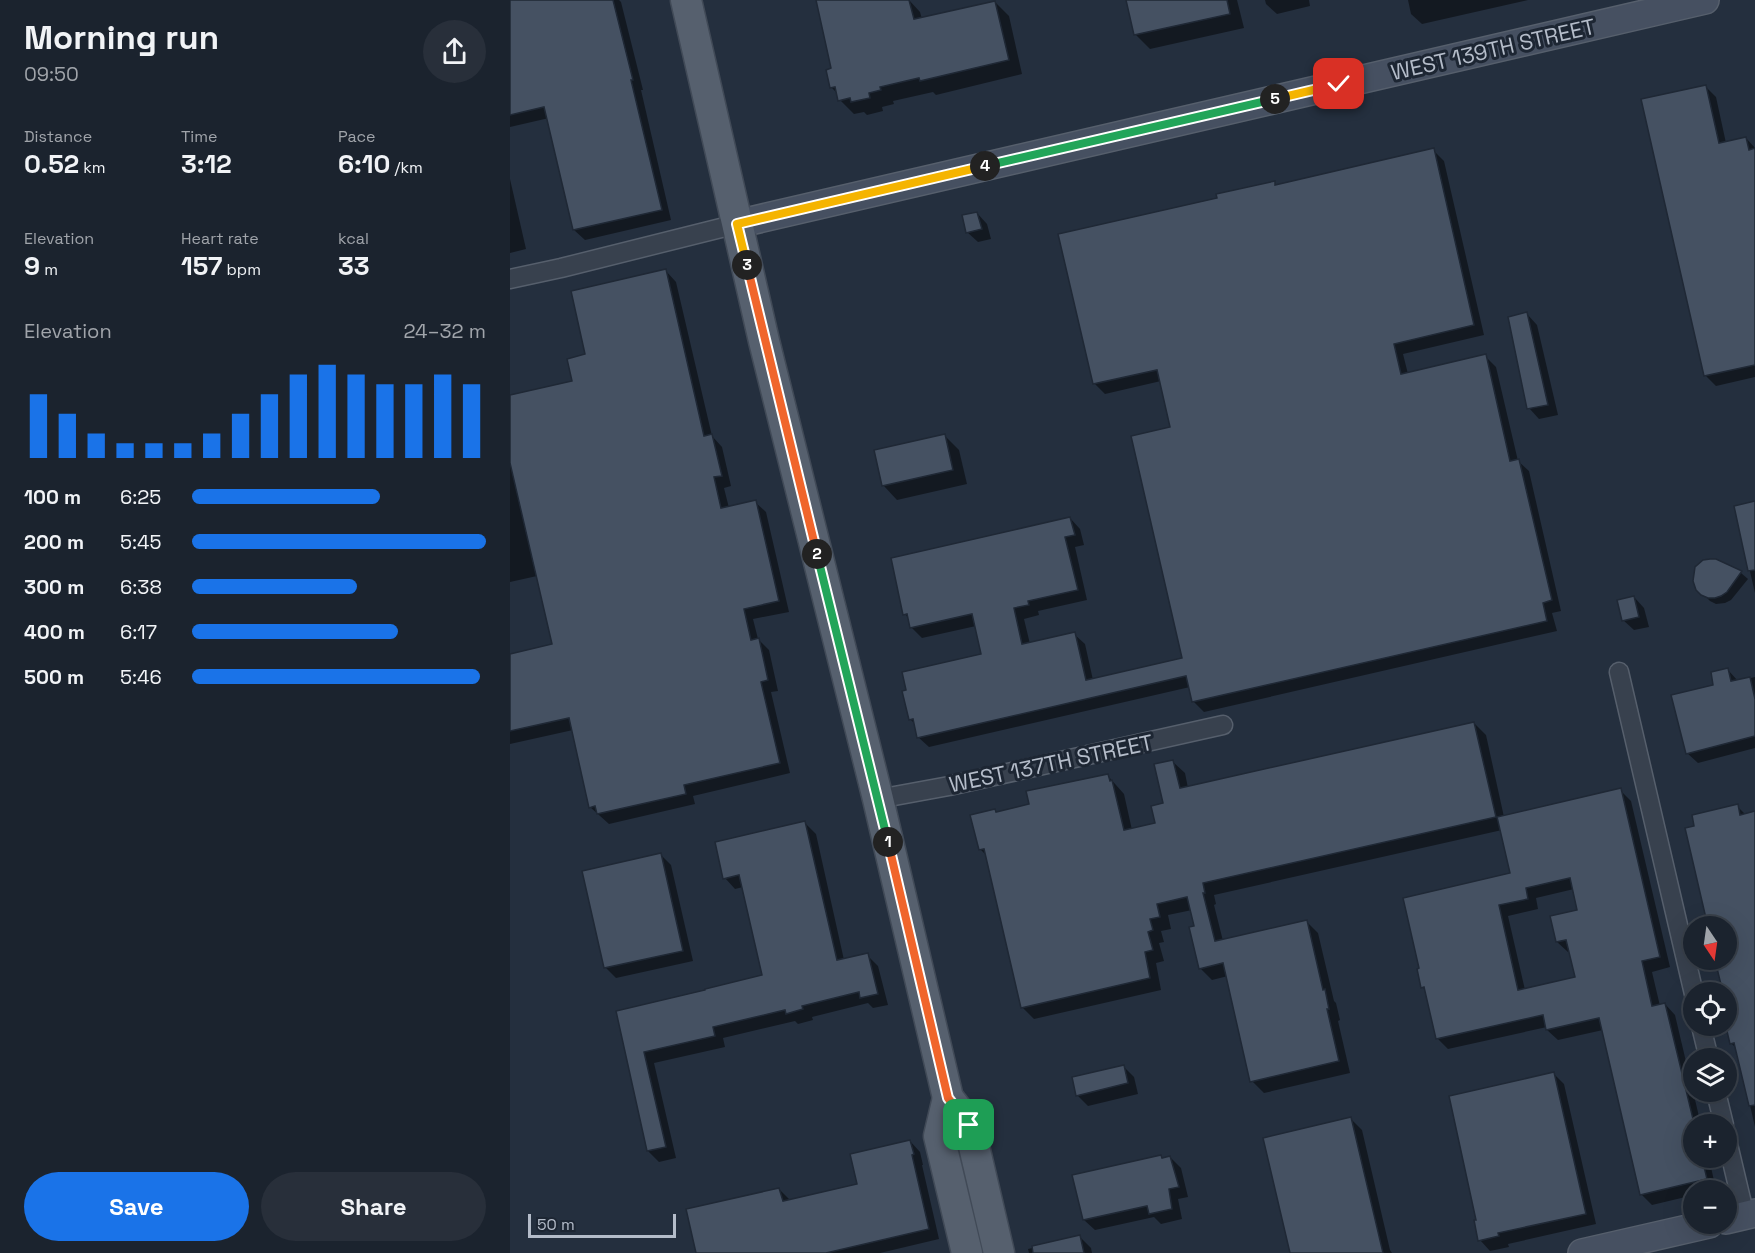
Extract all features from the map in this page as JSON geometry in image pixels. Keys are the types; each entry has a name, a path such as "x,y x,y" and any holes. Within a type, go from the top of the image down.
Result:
{"main road":[{"path":"686,0 764,340 878,799 948,1098 969,1125 999,1253"},
{"path":"948,1098 939,1136 967,1253"}],"street":[{"name":"WEST 139TH STREET","path":"510,279 737,224 1705,0"},
{"path":"1619,672 1691,982"},
{"name":"WEST 137TH STREET","path":"878,799 949,786 1223,725"},
{"path":"1732,1168 1742,1216"},
{"path":"1582,1253 1683,1230"}],"building":[{"path":"510,0 613,0 662,210 573,230 544,107 510,115"},
{"path":"816,0 909,0 914,19 995,1 1009,60 920,81 919,78 880,87 881,90 869,93 870,98 851,102 850,98 838,101 835,87 830,88 826,70 831,68"},
{"path":"1126,0 1227,0 1230,14 1134,35"},
{"path":"1706,85 1719,143 1746,137 1749,150 1755,148 1755,365 1704,376 1641,99"},
{"path":"1434,148 1474,325 1394,344 1401,374 1486,354 1510,461 1519,459 1552,600 1543,603 1547,621 1192,702 1186,676 917,738 913,719 909,720 902,691 906,690 902,672 981,654 972,614 910,628 907,614 903,615 891,558 1070,517 1075,535 1065,537 1078,590 1028,601 1029,605 1014,608 1022,644 1075,632 1086,680 1182,658 1131,436 1170,427 1157,370 1093,384 1058,234 1217,198 1216,194 1275,181 1275,185"},
{"path":"977,212 982,229 966,233 962,215"},
{"path":"666,269 704,436 712,434 722,476 714,477 721,508 756,500 779,601 744,609 751,640 759,638 768,680 761,682 780,763 684,785 686,794 597,814 595,806 589,808 569,718 510,731 510,654 552,644 510,463 510,395 572,381 567,359 585,354 571,291"},
{"path":"1527,312 1548,405 1527,409 1508,317"},
{"path":"945,434 953,470 882,486 874,450"},
{"path":"1755,501 1755,570 1748,571 1734,506"},
{"path":"1716,559 1742,571 1727,592 1715,598 1701,595 1696,590 1693,581 1695,567 1703,560"},
{"path":"1634,596 1639,617 1622,621 1617,600"},
{"path":"1728,668 1731,681 1750,677 1755,699 1755,736 1686,754 1671,695 1713,685 1711,672"},
{"path":"1474,722 1496,817 1203,883 1205,893 1203,893 1215,941 1307,920 1323,990 1325,989 1329,1009 1327,1009 1339,1061 1250,1082 1223,963 1199,969 1189,927 1194,926 1187,897 1157,904 1160,917 1150,919 1153,930 1148,932 1153,950 1145,952 1150,978 1021,1008 984,849 979,850 970,815 995,809 996,812 1029,804 1026,791 1108,774 1110,781 1112,780 1124,830 1155,823 1151,806 1163,803 1154,764 1173,760 1180,788"},
{"path":"1621,788 1660,957 1642,961 1652,1006 1665,1003 1683,1077 1683,1102 1689,1102 1692,1114 1683,1114 1683,1168 1704,1168 1707,1179 1683,1180 1683,1185 1640,1195 1599,1018 1546,1030 1543,1015 1436,1039 1424,987 1421,988 1417,969 1419,968 1403,898 1510,873 1497,817","holes":["1570,878 1577,910 1550,916 1556,942 1566,940 1575,977 1518,990 1499,905 1528,899 1526,888"]},
{"path":"1738,804 1740,815 1755,811 1755,1105 1749,1106 1737,1048 1734,1043 1730,1044 1728,1036 1737,1036 1737,982 1720,982 1717,970 1737,970 1737,916 1705,916 1685,828 1694,826 1692,815"},
{"path":"805,821 837,960 868,953 878,994 860,998 859,992 802,1006 803,1009 786,1014 785,1010 713,1027 715,1036 644,1052 666,1147 647,1151 616,1011 762,975 739,875 723,879 715,842"},
{"path":"661,853 683,951 604,968 582,871"},
{"path":"1124,1065 1128,1083 1076,1096 1072,1077"},
{"path":"1554,1072 1586,1214 1498,1233 1499,1236 1478,1241 1474,1220 1476,1220 1449,1096"},
{"path":"1351,1117 1383,1253 1290,1253 1263,1138"},
{"path":"910,1140 929,1229 826,1253 696,1253 686,1209 779,1188 783,1201 857,1184 850,1154"},
{"path":"1161,1155 1162,1158 1170,1156 1179,1187 1169,1189 1172,1209 1149,1214 1147,1206 1083,1220 1072,1175"},
{"path":"1080,1235 1084,1253 1033,1253 1032,1246"}],"route":[{"path":"969,1125 948,1098 878,799 737,224 1339,84"}]}
